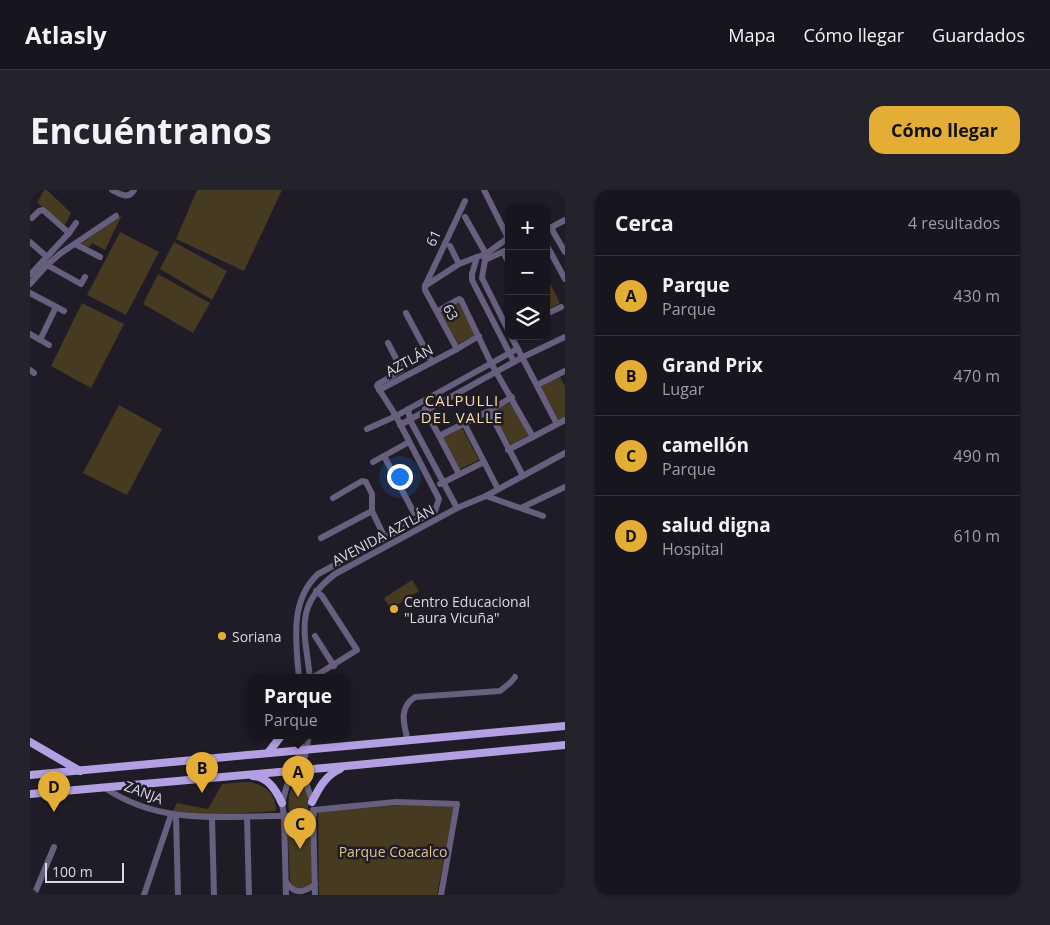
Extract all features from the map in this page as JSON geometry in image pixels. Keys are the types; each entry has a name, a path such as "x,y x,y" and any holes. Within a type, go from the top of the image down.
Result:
{"main road":[{"path":"30,775 565,726"},
{"path":"268,753 279,739"},
{"path":"31,742 80,771"},
{"path":"30,794 241,775 303,772 565,744"},
{"path":"313,809 325,779 346,766"},
{"path":"241,775 258,776 264,780 276,791 282,803"}],"street":[{"path":"112,190 128,196 134,190"},
{"path":"484,190 508,238 486,257 483,264 482,278 505,324"},
{"name":"61","path":"426,286 465,201"},
{"path":"32,218 38,211 43,210 69,233"},
{"path":"30,284 61,253 116,216"},
{"path":"465,217 486,257"},
{"path":"550,228 565,220"},
{"path":"30,275 76,223"},
{"path":"550,230 565,252"},
{"path":"30,242 46,256"},
{"path":"75,244 100,257"},
{"path":"450,246 459,264"},
{"path":"56,247 61,253"},
{"path":"549,250 565,278"},
{"path":"426,286 459,264 477,257 486,257 505,251"},
{"path":"477,257 472,280 514,362"},
{"path":"47,265 82,284 85,277"},
{"name":"63","path":"426,286 425,290 457,349"},
{"path":"30,293 64,311"},
{"path":"441,309 460,299 491,363 533,437"},
{"path":"40,340 56,307"},
{"path":"550,312 561,307"},
{"path":"406,313 432,362"},
{"path":"30,334 49,345"},
{"name":"AZTLÁN","path":"396,416 379,390 479,336"},
{"path":"400,425 523,357 565,337"},
{"path":"513,340 557,424"},
{"path":"379,390 378,384 402,370 388,343"},
{"path":"367,429 396,416 517,349"},
{"path":"537,385 564,374"},
{"path":"439,436 512,398"},
{"path":"420,403 459,474"},
{"path":"408,409 410,420 457,508"},
{"path":"489,411 523,476"},
{"name":"AVENIDA AZTLÁN","path":"300,674 295,632 300,602 306,589 318,574 426,516 438,506 439,499 396,416"},
{"path":"508,450 565,420"},
{"path":"464,423 498,489"},
{"path":"373,462 409,442"},
{"name":"AVENIDA AZTLÁN","path":"311,674 305,620 308,604 322,585 336,574 457,508 486,496 565,453"},
{"path":"384,456 414,513"},
{"path":"433,487 484,462"},
{"path":"333,498 364,481 372,494 372,511 385,538"},
{"path":"521,508 565,487"},
{"path":"486,496 543,516"},
{"path":"321,538 372,511"},
{"path":"426,516 430,524"},
{"path":"316,591 322,596 357,650 319,674"},
{"path":"315,636 334,666"},
{"path":"408,741 404,724 404,709 408,702 415,697 500,691 515,677"},
{"path":"302,739 304,751 303,772 308,784 313,809 316,895"},
{"path":"286,895 282,803 308,739"},
{"name":"ZANJA","path":"105,788 129,800 174,815 212,818 300,816 313,809 396,802 457,804 441,895"},
{"path":"144,895 174,815"},
{"path":"174,815 178,895"},
{"path":"247,817 249,895"},
{"path":"212,818 214,895"},
{"path":"34,895 54,847"},
{"path":"286,881 290,888 301,892 306,892 315,884"}],"green space":[{"path":"44,190 47,190 71,213 65,225 37,203"},
{"path":"197,190 282,190 244,271 176,239"},
{"path":"122,215 105,250 92,243 89,247 81,244"},
{"path":"120,232 159,252 126,315 87,295"},
{"path":"174,242 227,271 212,300 160,269"},
{"path":"158,274 210,303 193,333 143,304"},
{"path":"550,283 560,303 550,308"},
{"path":"458,302 475,335 458,344 440,312"},
{"path":"82,303 124,324 91,388 51,366"},
{"path":"560,377 565,386 565,417 559,420 540,386"},
{"path":"511,402 529,435 511,445 492,412"},
{"path":"119,405 162,429 127,495 83,473"},
{"path":"462,428 479,460 460,469 443,437"},
{"path":"412,580 419,591 391,609 384,598"},
{"path":"299,779 306,790 309,813 289,814 290,792 295,780"},
{"path":"245,782 257,784 267,790 274,799 276,811 212,815 173,811 177,803 208,809 222,784"},
{"name":"Parque Coacalco","path":"404,805 454,807 437,895 319,895 318,812"},
{"path":"287,818 310,818 312,881 306,889 295,888 290,881"}],"place":[{"name":"Centro Educacional \"Laura Vicuña\"","path":"394,609"},
{"name":"Soriana","path":"222,636"},
{"name":"Grand Prix","path":"202,793"},
{"name":"Parque","path":"298,797"},
{"name":"salud digna","path":"54,812"},
{"name":"camellón","path":"300,849"}],"district":[{"name":"CALPULLI DEL VALLE","path":"462,408"}]}
